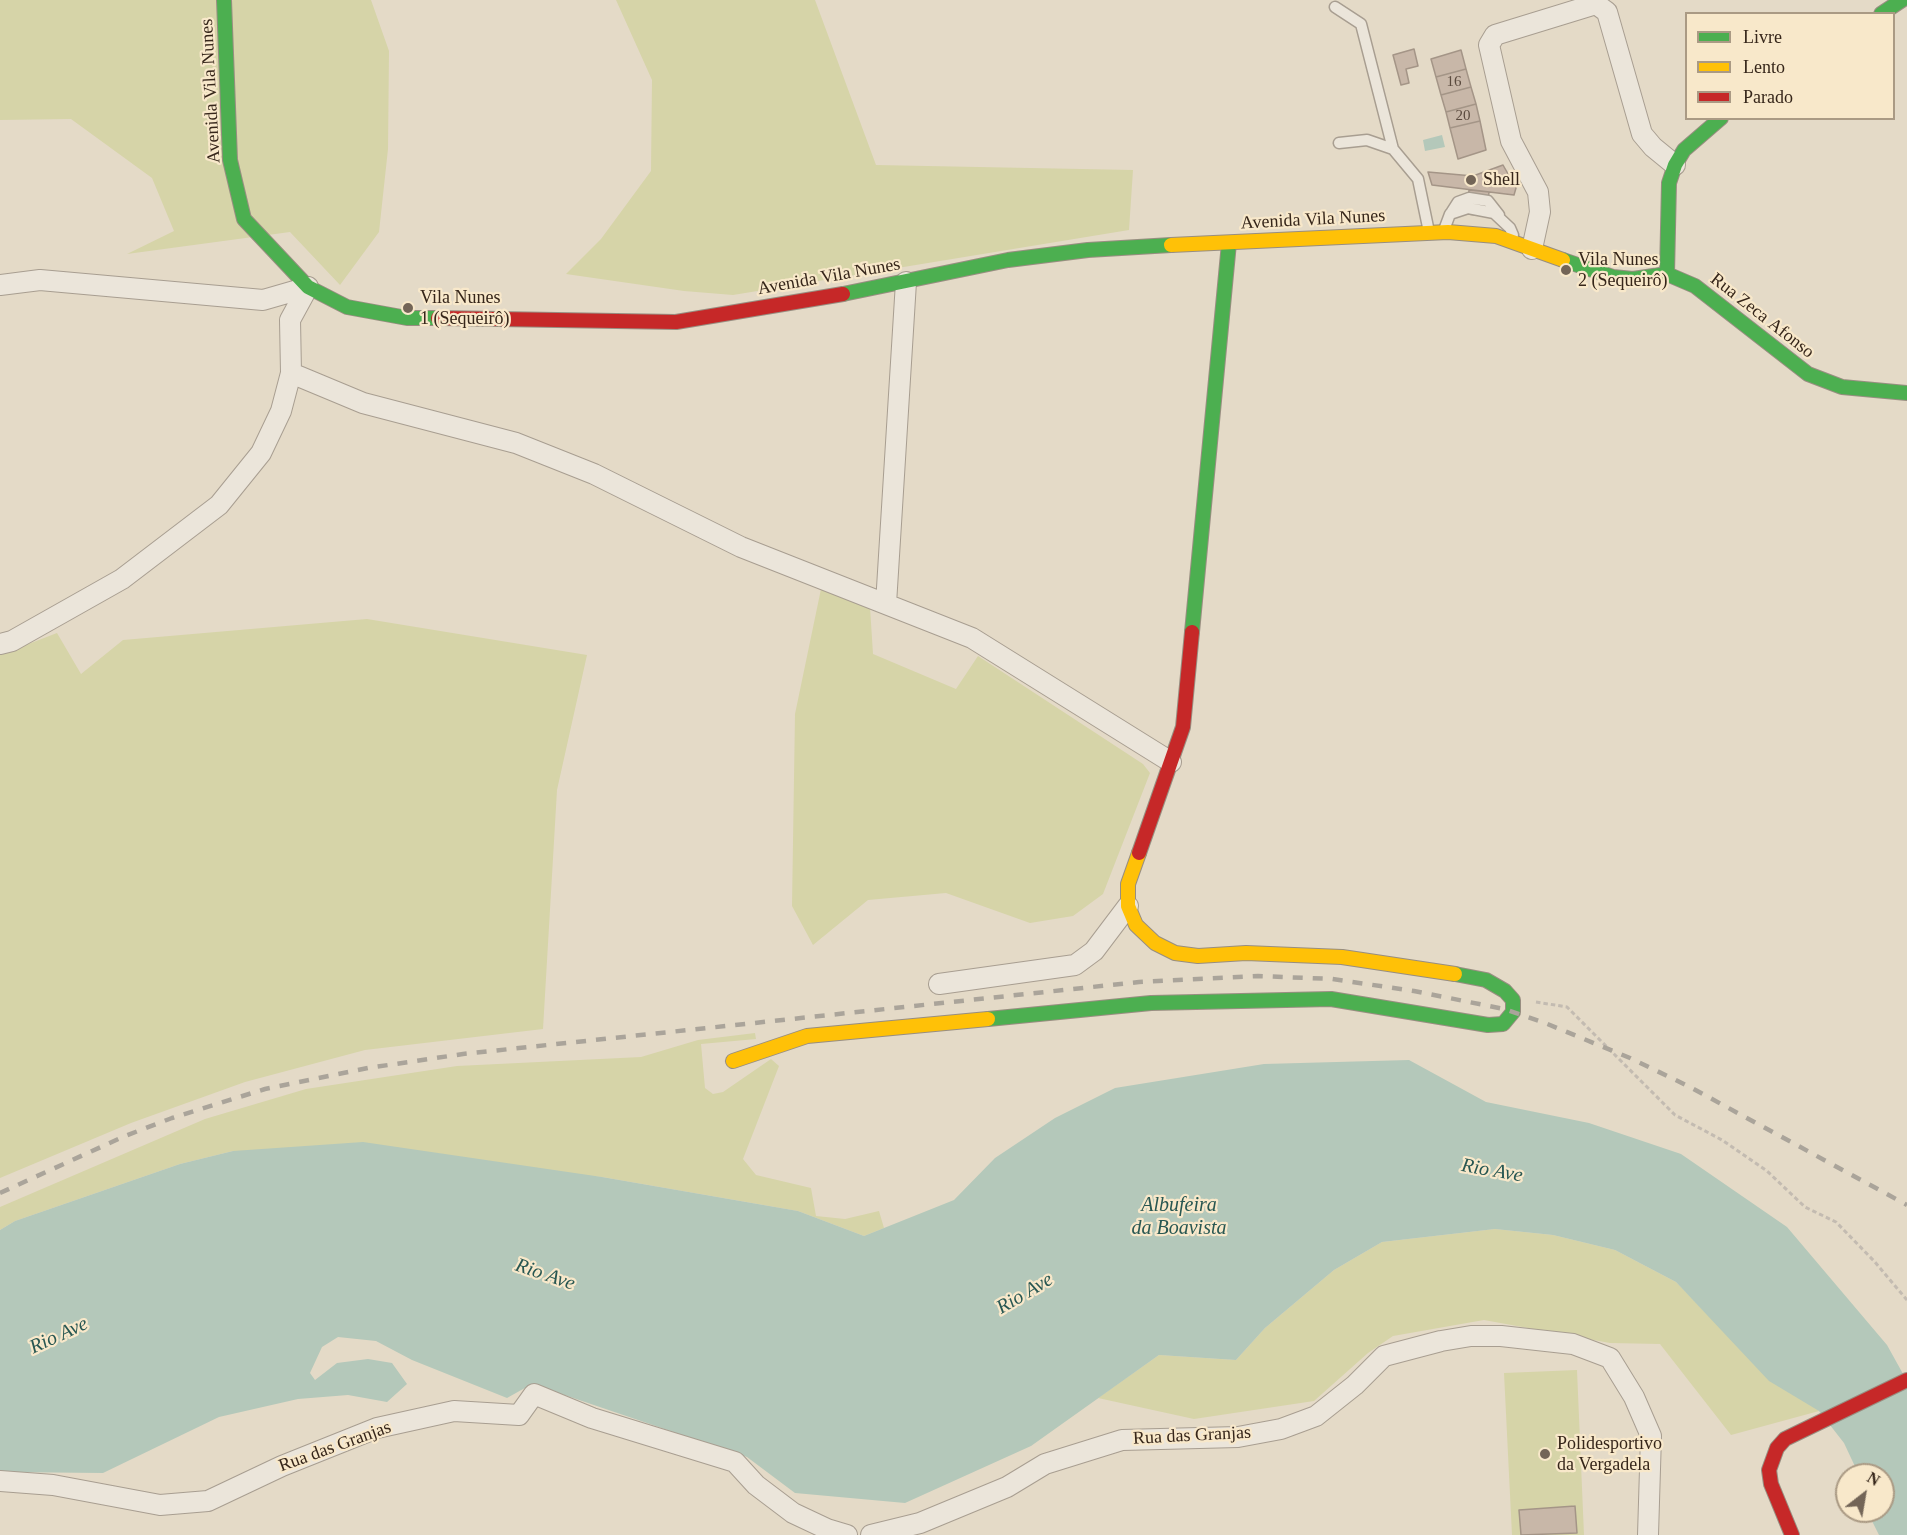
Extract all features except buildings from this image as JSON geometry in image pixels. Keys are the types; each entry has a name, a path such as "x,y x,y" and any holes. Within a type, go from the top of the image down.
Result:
{"street":[{"name":"Avenida Vila Nunes","path":"224,0 230,160 244,219 308,287 347,307 407,318 676,322 804,302 1008,261 1088,250 1322,236 1436,232 1496,236 1613,277 1633,279 1667,273"},
{"path":"1884,12 1902,0"},
{"path":"1524,246 1540,212 1538,192 1511,141 1489,45 1495,35 1596,4 1607,12 1642,134 1653,147 1675,165"},
{"path":"1667,273 1669,183 1675,165 1684,150 1719,120"},
{"path":"733,1061 807,1036 1151,1004 1330,999 1488,1025 1503,1024 1513,1012 1513,1000 1505,991 1486,980 1433,970 1342,957 1246,953 1198,956 1175,953 1155,943 1136,925 1128,906 1128,884 1183,727 1229,243"},
{"name":"Rua Zeca Afonso","path":"1667,273 1695,286 1808,374 1842,387 1907,393"},
{"path":"0,285 40,280 263,300 308,287"},
{"path":"886,604 906,282"},
{"path":"0,644 12,640 122,579 219,505 261,453 281,411 291,374 290,320 308,287"},
{"path":"291,374 363,403 516,443 594,474 741,547 972,638 1171,762"},
{"path":"939,984 1074,965 1094,951 1128,906"},
{"name":"Rua das Granjas","path":"871,1535 920,1523 1007,1486 1045,1464 1111,1443 1158,1438 1238,1437 1289,1426 1316,1416 1355,1385 1384,1356 1441,1341 1471,1336 1533,1338 1573,1344 1610,1358 1634,1396 1652,1436 1648,1535"},
{"path":"1792,1535 1772,1484 1770,1470 1772,1457 1785,1439 1907,1380"},
{"name":"Rua das Granjas","path":"0,1481 53,1485 160,1505 208,1501 282,1466 377,1428 454,1411 519,1416 534,1394 591,1418 735,1462 756,1485 794,1513 827,1530 847,1535"}],"lane":[{"path":"1335,7 1361,24 1394,149 1418,179 1436,232"},
{"path":"1339,143 1367,140 1394,149"},
{"path":"1436,232 1455,210 1468,208 1494,213 1524,246"}],"path":[{"path":"1534,1001 1567,1007 1675,1115 1722,1140 1767,1171 1805,1207 1836,1222 1874,1261 1907,1300"}],"shaded area":[{"path":"0,0 371,0 389,51 388,149 379,232 340,285 290,232 127,254 174,231 152,178 71,119 0,120"},
{"path":"616,0 815,0 876,165 1133,170 1129,230 733,295 684,291 566,274 601,239 651,171 652,80"},
{"path":"821,589 870,607 873,654 956,689 978,656 1143,764 1150,773 1103,894 1073,916 1030,923 946,893 868,900 813,945 792,906 795,714"},
{"path":"367,619 587,655 557,790 543,1029 365,1050 245,1082 131,1123 0,1178 0,655 57,633 81,674 123,640"},
{"path":"755,1033 756,1039 701,1044 705,1088 713,1094 723,1092 771,1059 779,1066 743,1159 756,1175 811,1188 816,1216 845,1219 879,1211 884,1228 864,1236 798,1211 602,1177 233,1151 180,1164 15,1221 0,1230 0,1207 205,1119 306,1089 457,1066 641,1057 698,1040"},
{"path":"1495,1229 1553,1235 1615,1250 1676,1282 1715,1322 1819,1411 1731,1435 1660,1344 1610,1343 1484,1320 1393,1336 1368,1353 1314,1401 1194,1419 1098,1398 1159,1355 1236,1360 1265,1328 1334,1270 1382,1242"},
{"name":"Polidesportivo da Vergadela","path":"1577,1370 1584,1535 1512,1535 1504,1373"}],"water":[{"path":"1442,135 1445,147 1425,151 1423,140"},
{"name":"Albufeira da Boavista","path":"1409,1060 1486,1102 1589,1123 1681,1154 1787,1227 1887,1345 1907,1381 1907,1535 1879,1535 1873,1523 1895,1523 1895,1463 1853,1463 1844,1443 1819,1411 1769,1381 1676,1282 1615,1250 1553,1235 1495,1229 1382,1242 1334,1270 1265,1328 1236,1360 1159,1355 1031,1446 905,1503 795,1493 747,1457 532,1384 507,1398 412,1360 376,1341 338,1337 322,1347 310,1373 315,1380 337,1363 368,1359 392,1363 407,1384 387,1402 348,1395 298,1399 219,1417 103,1473 0,1472 0,1230 15,1221 180,1164 233,1151 363,1142 602,1177 798,1211 864,1236 954,1200 995,1158 1055,1118 1115,1088 1264,1064"}],"railway":[{"path":"0,1193 125,1136 172,1118 265,1089 368,1068 463,1054 1139,982 1258,976 1332,979 1414,991 1504,1009 1545,1023 1630,1058 1688,1086 1907,1205"}],"traffic: fast":[{"path":"224,0 230,160 244,219 308,287 347,307 407,318 438,318"},
{"path":"1884,12 1902,0"},
{"path":"1667,274 1669,183 1675,165 1684,150 1719,120"},
{"path":"1192,632 1229,243"},
{"path":"843,294 1008,260 1088,250 1171,245"},
{"path":"1563,260 1613,277 1633,279 1667,274"},
{"path":"1667,274 1695,286 1808,374 1842,387 1907,393"},
{"path":"988,1019 1151,1003 1331,999 1488,1025 1503,1024 1513,1012 1513,1000 1505,991 1486,980 1455,974"}],"traffic: slow":[{"path":"1171,245 1448,232 1496,236 1563,260"},
{"path":"1139,853 1128,884 1128,906 1136,925 1155,943 1175,953 1198,956 1246,953 1342,957 1455,974"},
{"path":"733,1061 807,1036 988,1019"}],"traffic: jam":[{"path":"438,318 676,322 843,294"},
{"path":"1139,853 1183,727 1192,632"},
{"path":"1792,1535 1771,1484 1769,1470 1777,1448 1785,1439 1907,1380"}],"place":[{"name":"Shell","path":"1471,180"},
{"name":"Vila Nunes 2 (Sequeirô)","path":"1566,270"},
{"name":"Vila Nunes 1 (Sequeirô)","path":"408,308"},
{"name":"Polidesportivo da Vergadela","path":"1545,1454"}],"water label":[{"name":"Rio Ave","path":"1492,1171"},
{"name":"Rio Ave","path":"545,1275"},
{"name":"Rio Ave","path":"1025,1294"},
{"name":"Rio Ave","path":"59,1336"}]}
